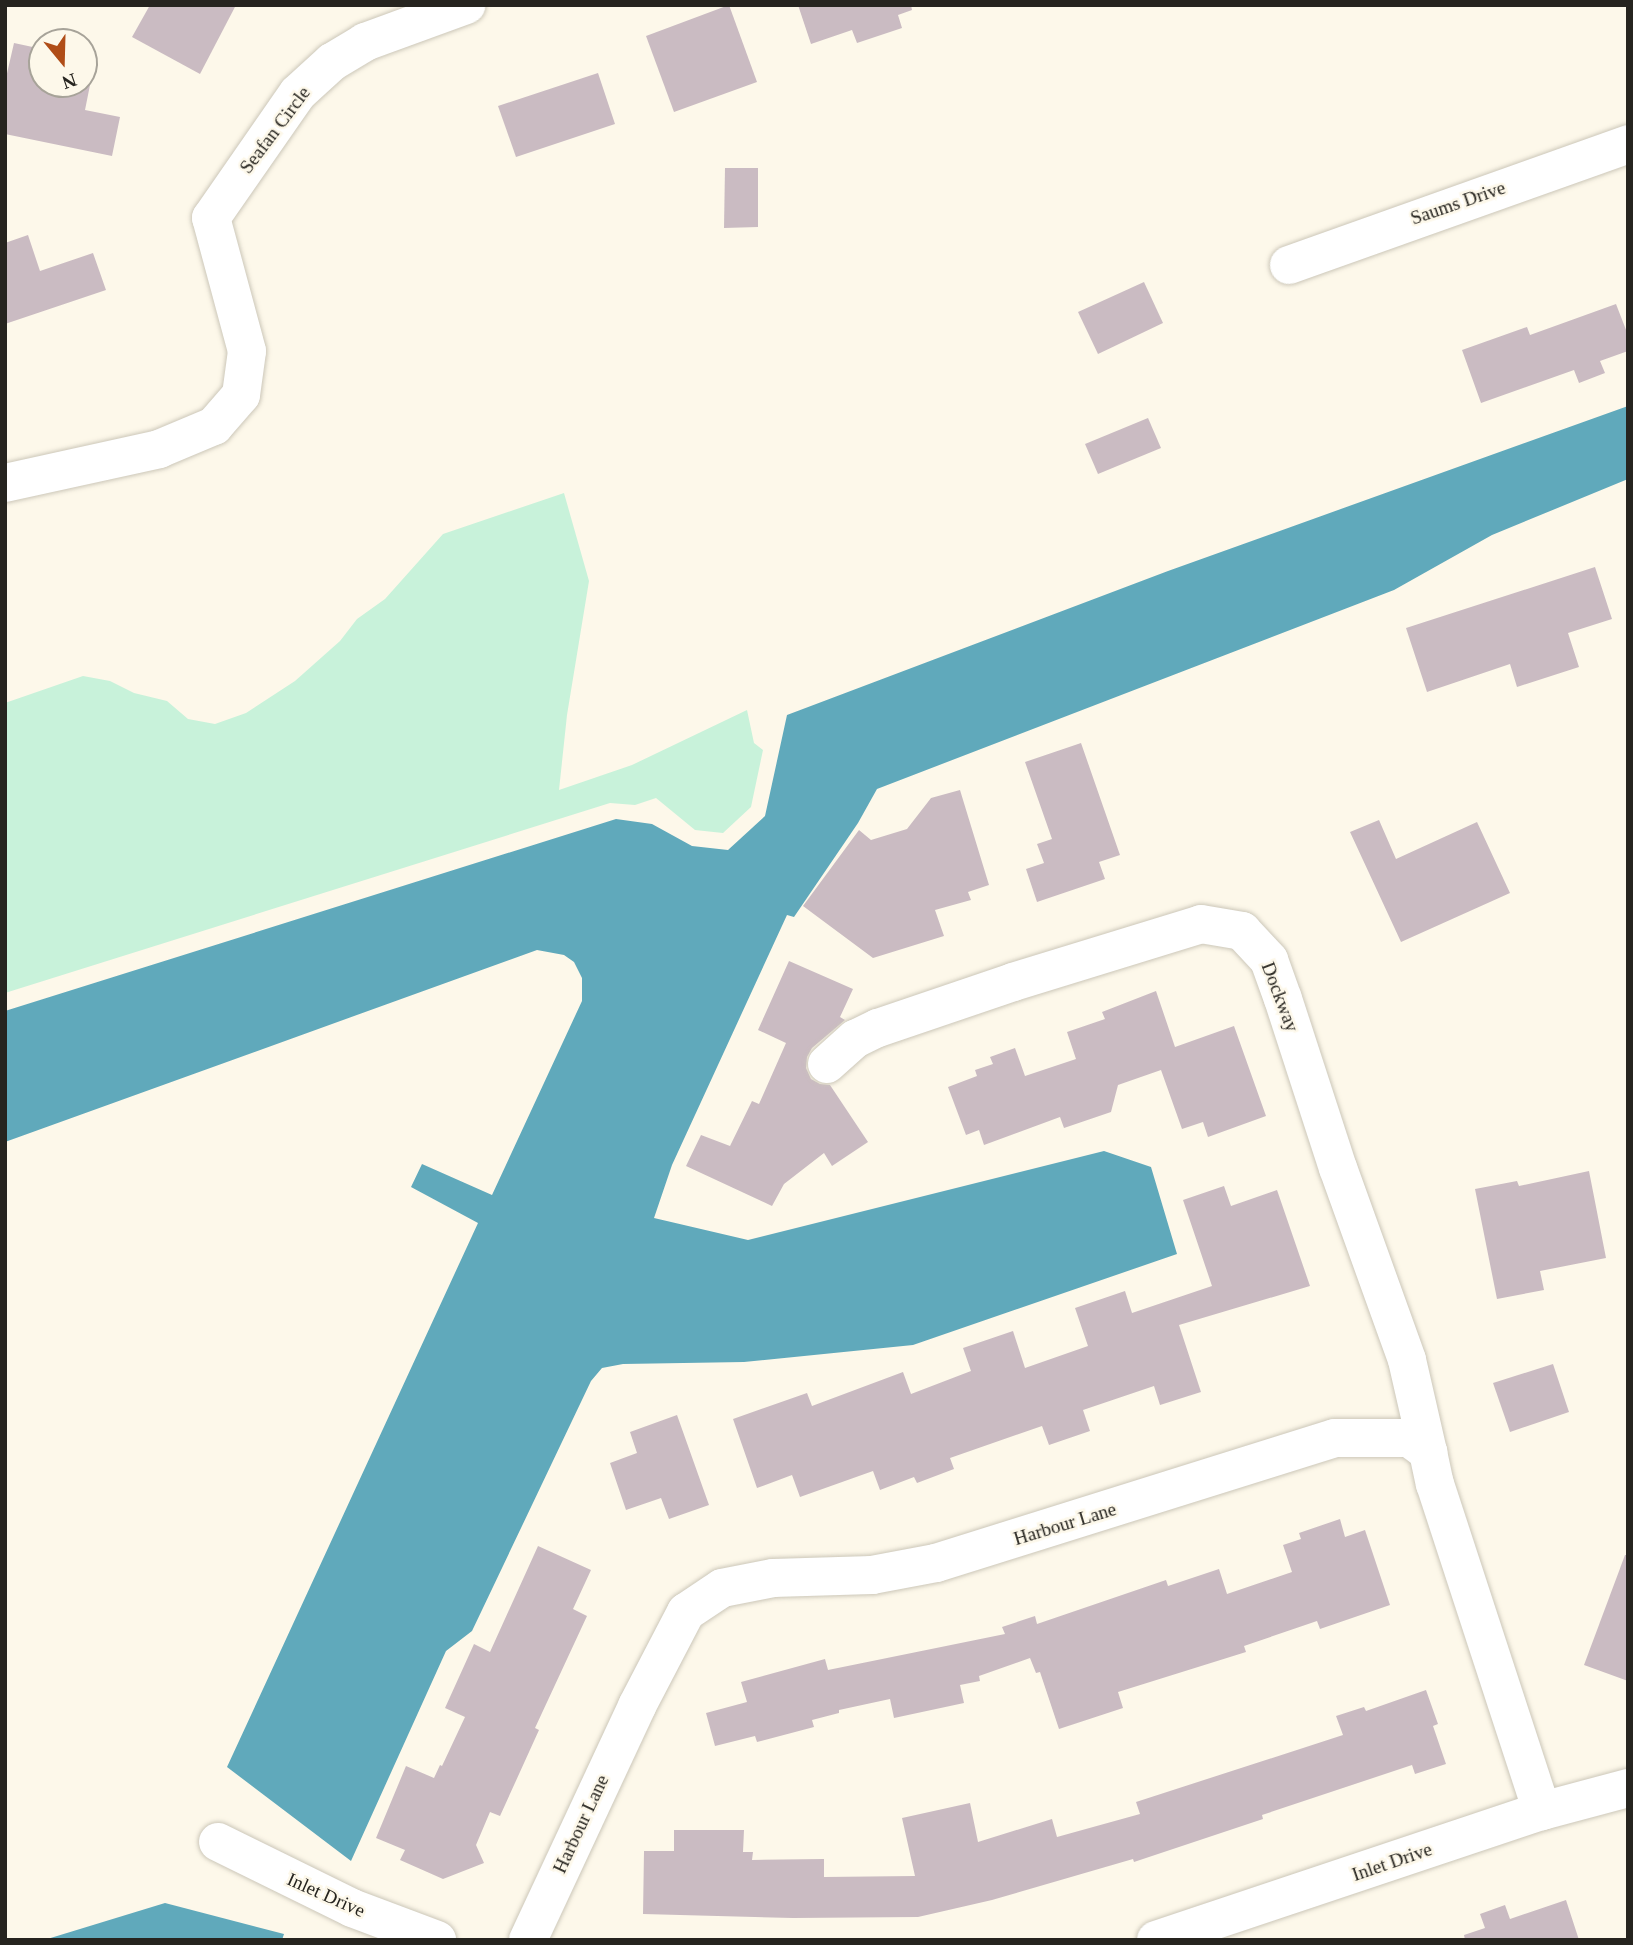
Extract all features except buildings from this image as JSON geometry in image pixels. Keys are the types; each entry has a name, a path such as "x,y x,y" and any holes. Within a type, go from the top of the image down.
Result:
{"street":[{"name":"Seafan Circle","path":"5,483 159,449 214,426 241,395 247,351 211,218 298,93 332,62 365,42 466,5"},
{"name":"Saums Drive","path":"1289,264 1628,144"},
{"name":"Dockway","path":"827,1064 855,1039 878,1028 1001,986 1201,924 1242,931 1269,960 1283,999 1338,1168 1407,1360 1428,1452"},
{"name":"Harbour Lane","path":"528,1940 637,1706 685,1612 722,1588 773,1578 872,1575 936,1563 1335,1438 1409,1438 1428,1452"},
{"path":"1428,1452 1435,1484 1542,1811"},
{"name":"Inlet Drive","path":"1156,1940 1196,1934 1542,1811 1628,1788"},
{"name":"Inlet Drive","path":"218,1842 352,1908 437,1940"}],"green space":[{"path":"564,493 589,581 567,715 559,790 632,765 747,710 754,743 763,750 751,807 723,833 695,830 656,798 635,805 610,803 5,993 5,703 83,676 110,681 134,693 167,701 188,719 215,724 246,713 295,681 340,641 357,619 385,599 443,534"}],"water":[{"path":"1628,406 1628,479 1492,535 1394,590 877,789 858,823 794,917 787,915 672,1165 654,1218 748,1240 1104,1151 1151,1167 1177,1254 913,1345 744,1362 623,1364 602,1368 591,1381 472,1631 446,1651 351,1861 227,1767 478,1223 411,1187 422,1164 492,1195 582,1001 582,978 574,962 564,955 537,950 5,1142 5,1011 616,819 652,824 692,846 728,850 765,816 787,715 1168,571"},
{"path":"165,1903 284,1934 282,1940 44,1940"}]}
